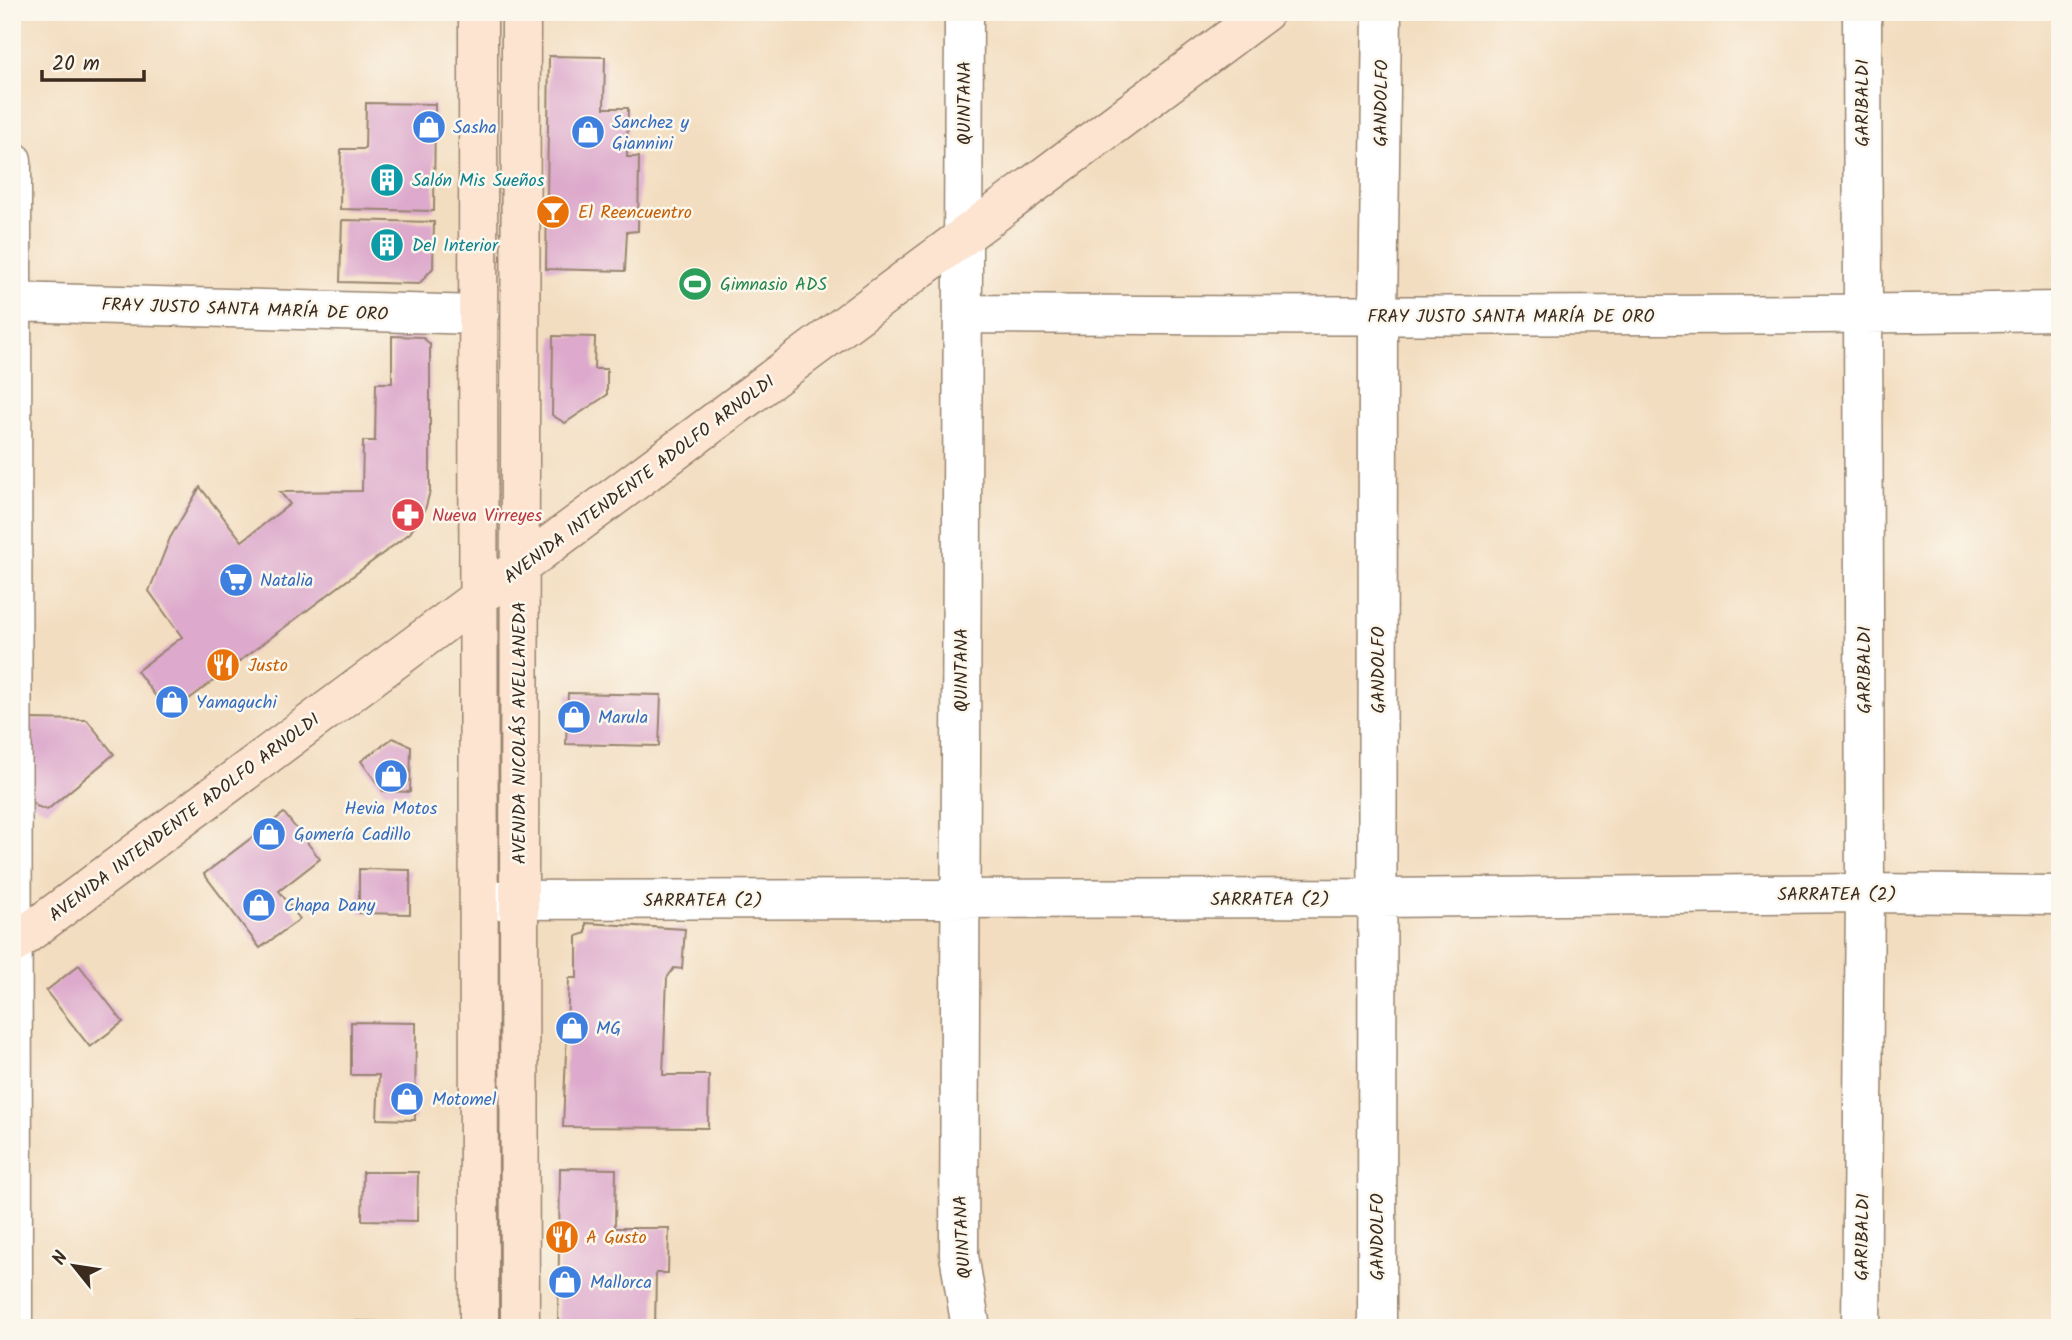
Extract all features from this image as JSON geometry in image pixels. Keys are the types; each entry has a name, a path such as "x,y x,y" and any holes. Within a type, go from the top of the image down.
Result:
{"main road":[{"path":"478,12 479,1328"},
{"name":"AVENIDA NICOLÁS AVELLANEDA","path":"520,1328 521,12"},
{"name":"AVENIDA INTENDENTE ADOLFO ARNOLDI","path":"13,945 1265,12"}],"street":[{"name":"QUINTANA","path":"964,12 959,1255 971,1328"},
{"name":"GANDOLFO","path":"1377,1328 1378,316 1382,12"},
{"name":"GARIBALDI","path":"1861,1328 1865,893 1862,12"},
{"path":"12,160 13,1328"},
{"name":"FRAY JUSTO SANTA MARÍA DE ORO","path":"13,302 479,315"},
{"name":"FRAY JUSTO SANTA MARÍA DE ORO","path":"962,314 1378,316 2060,311"},
{"name":"SARRATEA (2)","path":"480,900 1378,898 1865,893 2060,895"}],"building":[{"path":"549,56 605,57 604,108 628,108 627,157 639,157 638,231 627,232 625,271 546,269"},
{"name":"Salón Mis Sueños","path":"366,103 435,104 434,211 340,209 341,149 365,149"},
{"name":"Del Interior","path":"342,220 434,222 433,268 419,284 340,282"},
{"path":"392,336 422,337 430,344 430,491 425,510 410,533 169,714 137,671 182,637 149,591 170,538 200,487 242,541 290,504 280,492 362,491 363,441 375,441 376,383 392,383"},
{"path":"553,336 595,337 594,369 607,369 607,395 565,423 552,415"},
{"path":"568,693 661,695 659,746 566,744"},
{"path":"31,719 87,720 114,754 47,810 36,806 31,800"},
{"name":"Hevia Motos","path":"393,738 411,746 410,792 383,791 361,761"},
{"path":"284,813 320,859 279,891 300,919 260,948 204,874"},
{"path":"359,869 410,870 410,914 359,913"},
{"path":"586,923 685,929 682,969 674,968 667,978 663,1075 709,1075 708,1128 563,1127 569,978 577,978 577,936 586,933"},
{"path":"79,965 123,1022 90,1047 46,991"},
{"path":"351,1022 416,1023 415,1120 377,1119 379,1075 351,1075"},
{"path":"560,1168 616,1169 615,1228 669,1228 668,1273 656,1273 655,1328 558,1328"},
{"path":"363,1172 418,1172 417,1221 362,1220"},
{"path":"356,1321 413,1323 413,1328 356,1328"}],"place":[{"name":"Sasha","path":"429,127"},
{"name":"Sanchez y Giannini","path":"588,132"},
{"name":"Salón Mis Sueños","path":"387,180"},
{"name":"El Reencuentro","path":"553,212"},
{"name":"Del Interior","path":"387,245"},
{"name":"Gimnasio ADS","path":"695,284"},
{"name":"Nueva Virreyes","path":"408,515"},
{"name":"Natalia","path":"236,580"},
{"name":"Justo","path":"223,665"},
{"name":"Yamaguchi","path":"172,702"},
{"name":"Marula","path":"574,717"},
{"name":"Hevia Motos","path":"391,776"},
{"name":"Gomería Cadillo","path":"269,834"},
{"name":"Chapa Dany","path":"259,905"},
{"name":"MG","path":"572,1028"},
{"name":"Motomel","path":"407,1099"},
{"name":"A Gusto","path":"562,1237"},
{"name":"Mallorca","path":"565,1282"}]}
